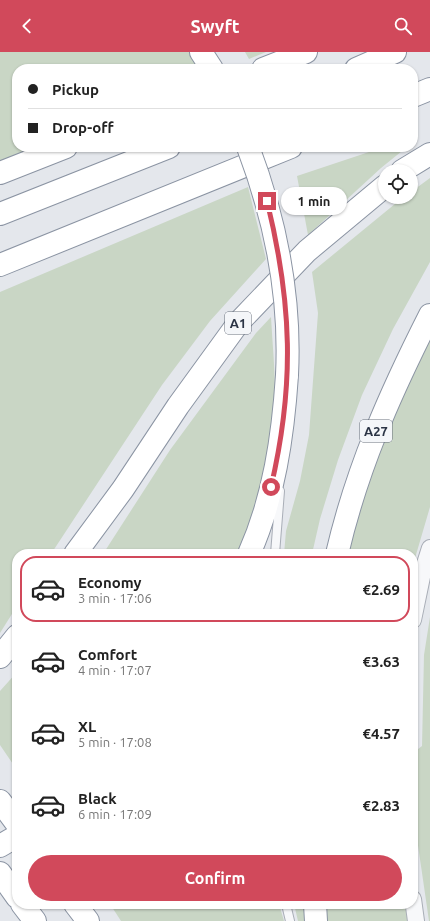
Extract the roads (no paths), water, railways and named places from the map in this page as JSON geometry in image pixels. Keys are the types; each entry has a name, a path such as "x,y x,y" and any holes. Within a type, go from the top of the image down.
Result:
{"highway":[{"path":"201,52 209,64"},
{"path":"276,64 306,52"},
{"path":"367,64 395,52"},
{"path":"418,94 430,89"},
{"path":"0,173 53,152"},
{"path":"0,214 156,152"},
{"path":"250,152 264,187 277,240 288,323 285,410 279,454 257,536 251,549"},
{"path":"0,265 279,152"},
{"path":"414,164 430,154"},
{"name":"A1","path":"90,549 123,489 178,406 239,322 307,251 378,192"},
{"name":"A27","path":"338,549 365,457 398,377 430,315"},
{"path":"80,549 123,489"},
{"path":"0,658 12,642"},
{"path":"0,669 12,655"},
{"path":"0,801 12,817"},
{"path":"0,846 12,839"},
{"path":"0,873 12,890"},
{"path":"80,909 88,921"},
{"path":"315,909 316,921"}],"street":[{"path":"418,596 424,567 430,548"},
{"path":"414,909 416,921"}],"lane":[{"path":"275,549 285,410"},
{"path":"287,909 290,921"}]}
